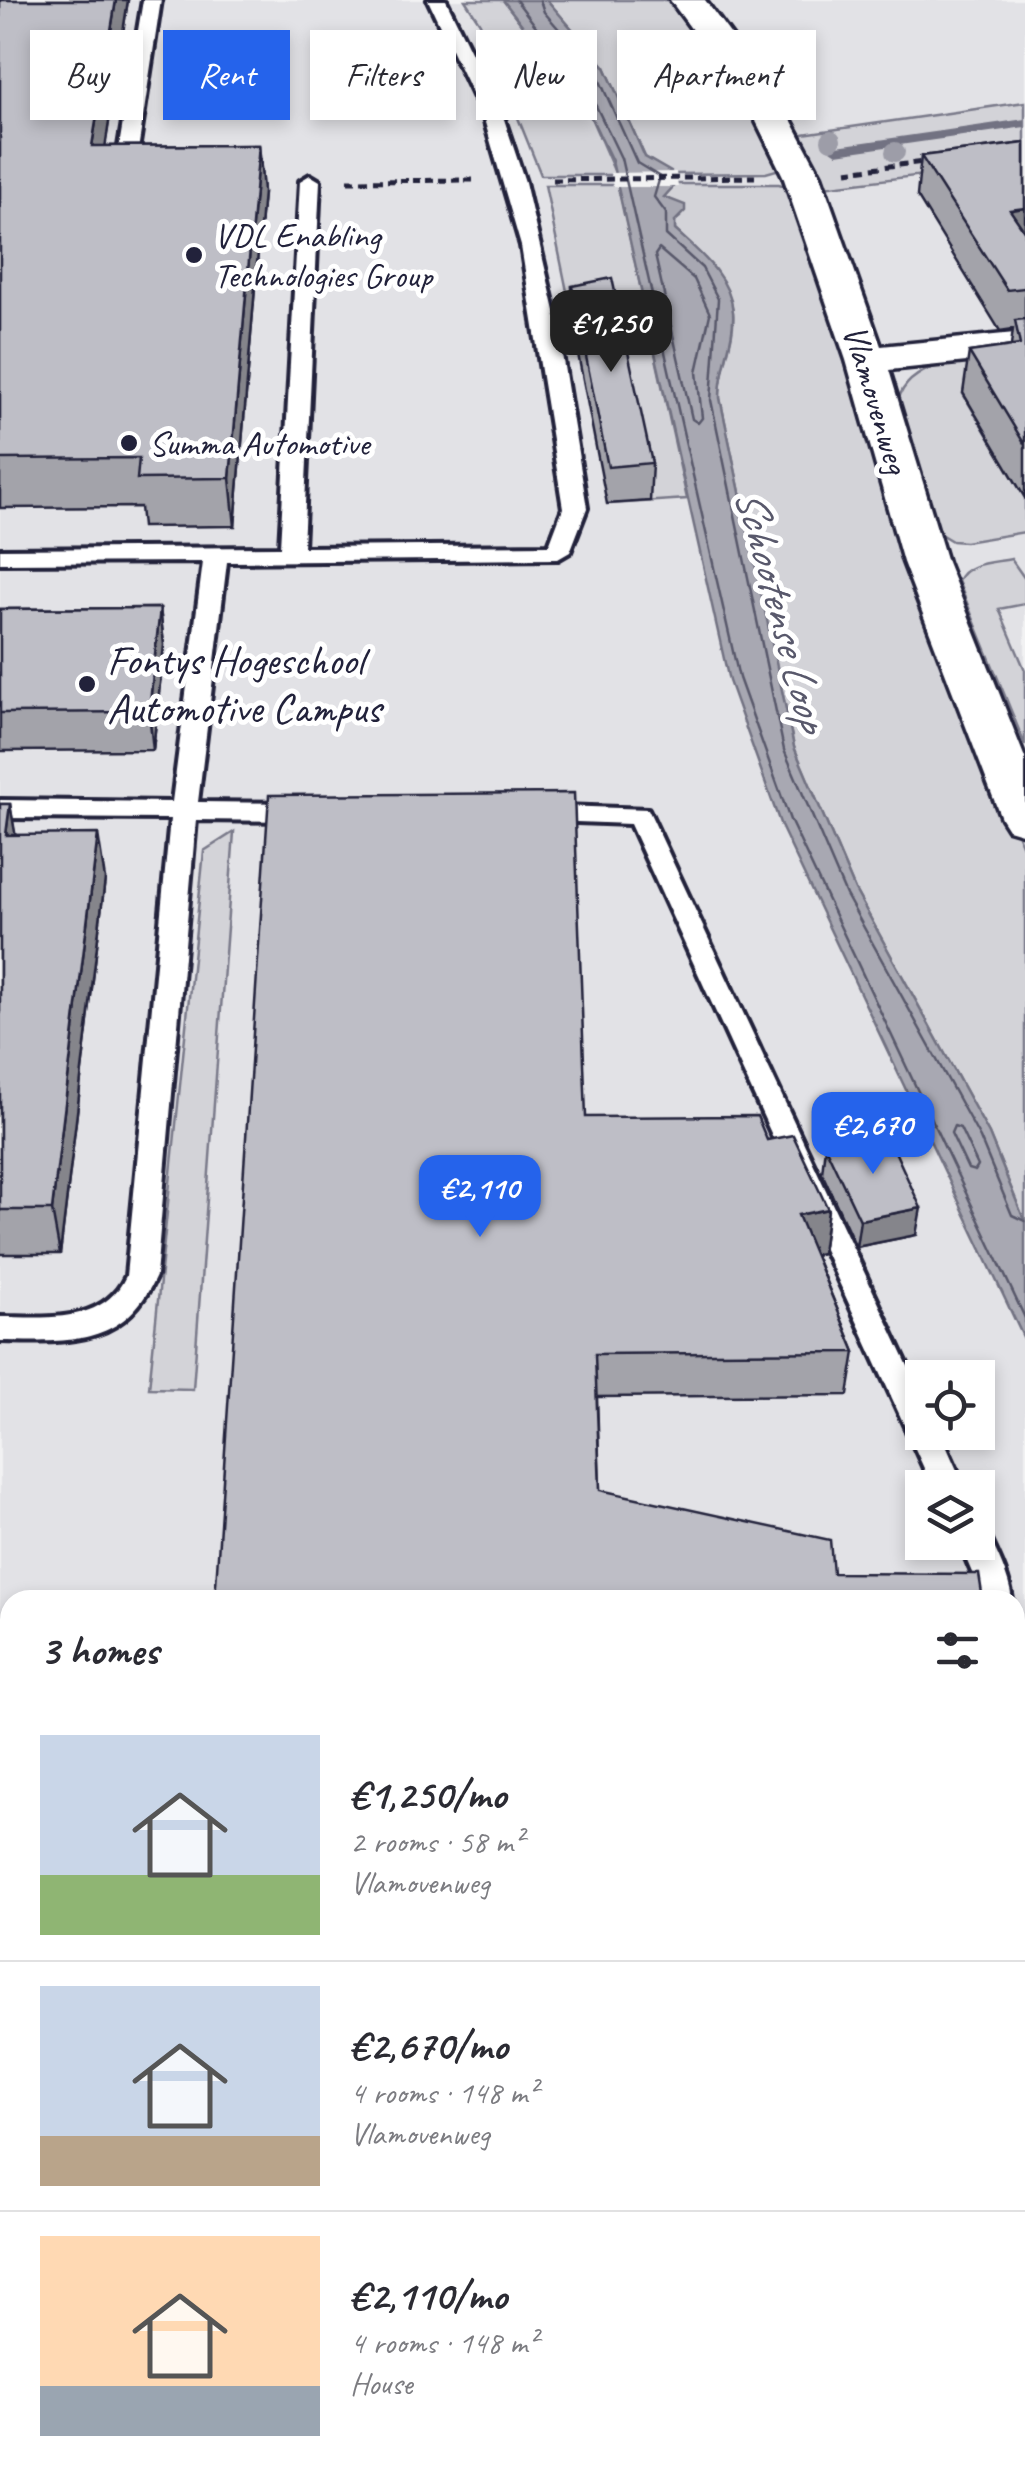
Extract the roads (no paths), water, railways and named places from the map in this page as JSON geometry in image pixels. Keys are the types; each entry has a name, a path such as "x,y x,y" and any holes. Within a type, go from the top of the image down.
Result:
{"street":[{"name":"Vlamovenweg","path":"688,0 767,108 802,176 866,360 925,562 1025,818"},
{"path":"866,360 1025,344"}],"lane":[{"path":"123,183 152,0"},
{"path":"0,556 558,552 575,508 515,180 483,84 437,0"},
{"path":"291,555 310,181"},
{"path":"0,1329 96,1325 120,1311 135,1295 141,1276 184,811 216,556"},
{"path":"0,810 332,812"},
{"path":"505,814 639,815 905,1392"},
{"path":"983,1560 994,1590"}],"water":[{"path":"503,0 547,0 573,30 526,30"},
{"path":"597,58 617,94 617,120 629,120 645,157 671,172 673,187 664,197 685,205 685,211 675,221 675,230 712,266 731,299 733,323 720,398 794,747 855,890 989,1134 1025,1222 1025,1341 781,826 729,681 612,161 592,120 597,120"}],"waterway":[{"path":"837,150 1025,123"}],"place":[{"name":"VDL Enabling Technologies Group","path":"194,255"},
{"name":"Summa Automotive","path":"129,443"},
{"name":"Fontys Hogeschool Automotive Campus","path":"87,684"}],"water label":[{"name":"Schootense Loop","path":"781,609"}]}
